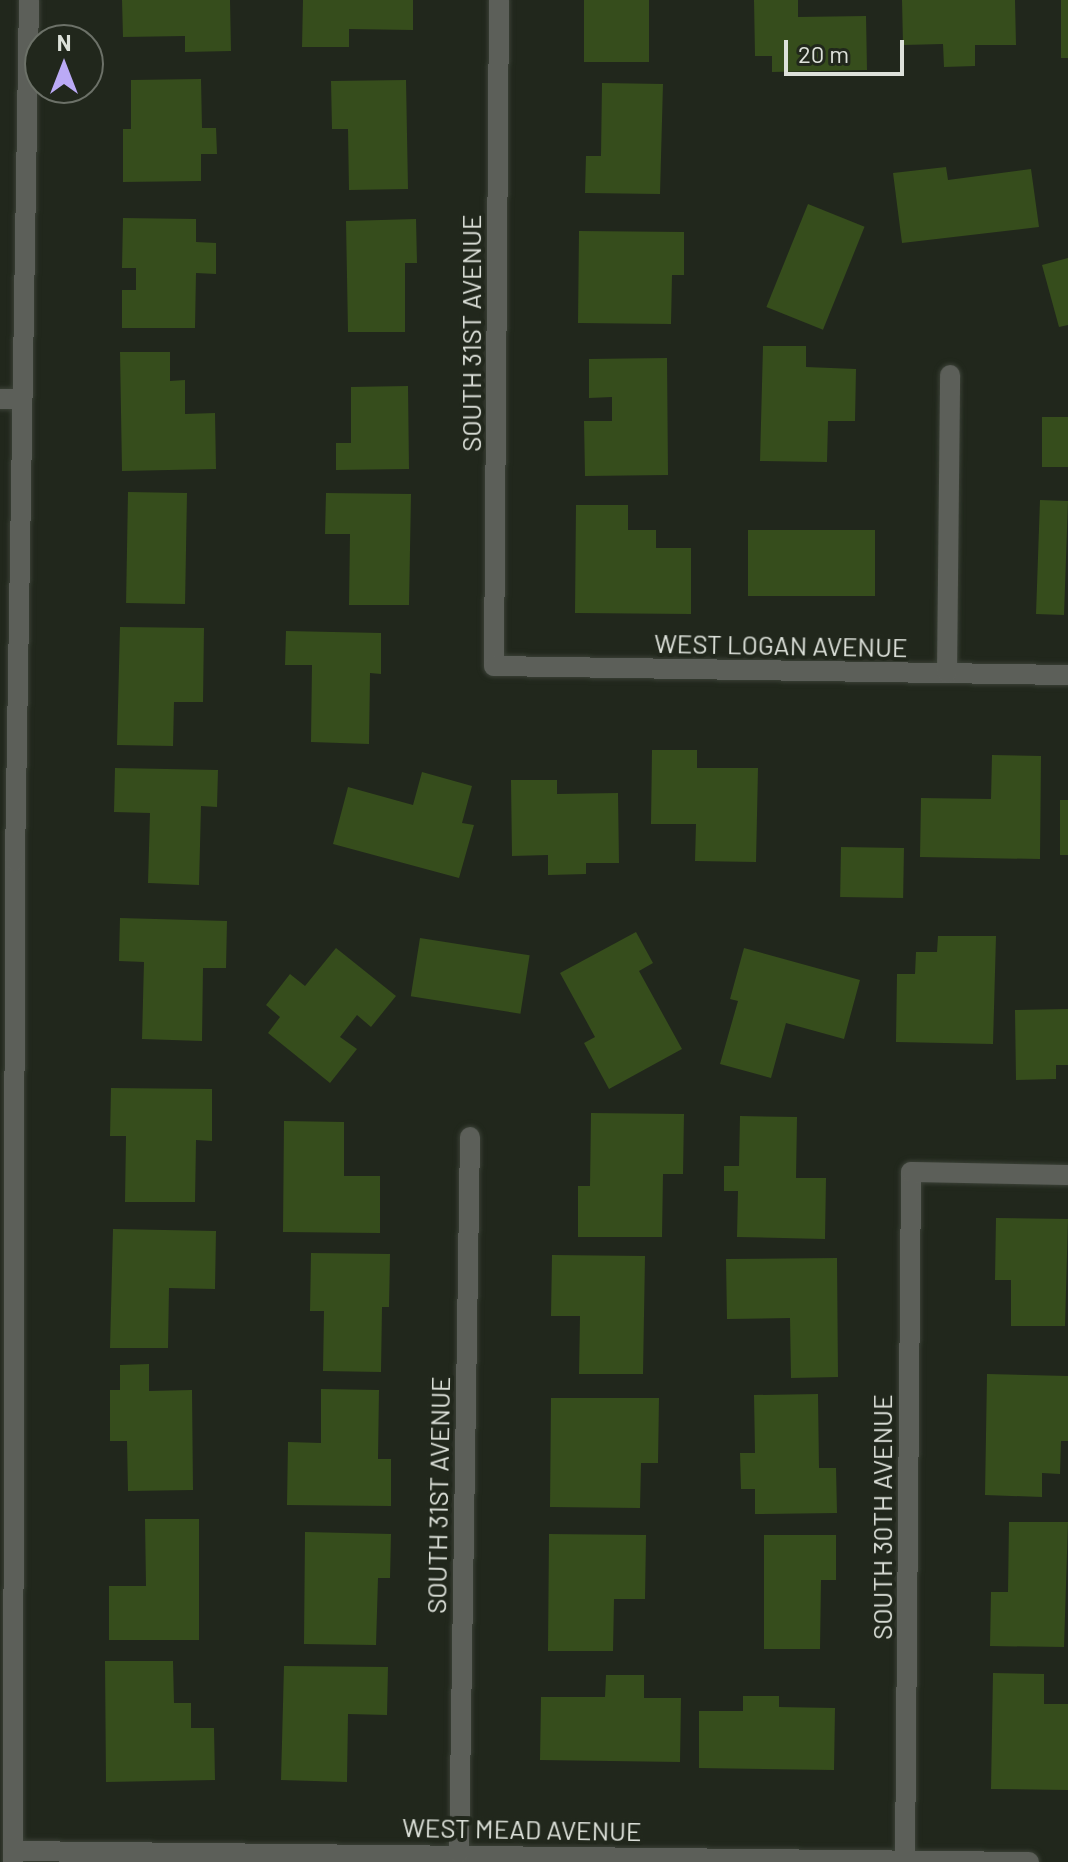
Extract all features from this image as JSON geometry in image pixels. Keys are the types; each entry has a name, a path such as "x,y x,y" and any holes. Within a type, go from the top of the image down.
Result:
{"street":[{"path":"13,1856 8,1612 10,399 29,0"},
{"name":"SOUTH 31ST AVENUE","path":"494,666 499,0"},
{"path":"947,673 950,375"},
{"name":"WEST LOGAN AVENUE","path":"494,666 1068,675"},
{"name":"SOUTH 31ST AVENUE","path":"459,1853 470,1137"},
{"name":"SOUTH 30TH AVENUE","path":"905,1861 911,1172 1068,1175"},
{"name":"WEST MEAD AVENUE","path":"13,1856 459,1853 1029,1862"}],"building":[{"path":"122,0 230,0 231,51 185,52 185,36 123,37"},
{"path":"303,0 413,0 413,30 349,29 349,47 302,47"},
{"path":"584,0 649,0 649,62 584,62"},
{"path":"754,0 798,0 798,17 866,16 867,70 772,72 772,56 755,56"},
{"path":"902,0 1015,0 1016,45 975,45 975,66 944,67 943,44 903,45"},
{"path":"1061,0 1068,0 1068,58 1061,58"},
{"path":"201,79 202,128 216,128 217,154 201,154 201,181 123,182 123,129 131,129 131,80"},
{"path":"406,80 408,189 349,190 348,129 332,129 331,81"},
{"path":"602,83 663,84 660,194 585,193 586,156 601,156"},
{"path":"946,167 948,180 1031,169 1039,227 902,243 893,173"},
{"path":"808,204 865,227 823,330 766,307"},
{"path":"123,218 196,219 196,242 216,243 216,274 196,273 195,328 122,328 122,290 136,290 136,268 122,268"},
{"path":"416,219 417,263 405,263 405,332 348,332 346,221"},
{"path":"579,231 684,232 684,275 672,275 671,324 578,323"},
{"path":"1068,258 1068,325 1059,327 1042,265"},
{"path":"763,346 806,346 806,367 856,369 855,421 828,421 827,462 760,461"},
{"path":"120,352 170,352 170,381 185,380 185,414 215,413 216,469 122,471"},
{"path":"667,358 668,475 585,476 584,421 612,421 612,397 589,398 589,359"},
{"path":"408,386 409,469 336,470 336,443 351,443 351,387"},
{"path":"1042,417 1068,417 1068,467 1042,467"},
{"path":"128,492 187,493 185,604 126,603"},
{"path":"326,493 411,494 409,605 349,605 350,534 325,534"},
{"path":"1040,500 1068,501 1064,615 1036,614"},
{"path":"576,505 628,505 628,530 656,530 656,548 691,548 691,614 575,613"},
{"path":"748,530 875,530 875,596 748,596"},
{"path":"120,627 204,628 203,702 174,702 173,746 117,745"},
{"path":"286,631 381,633 381,674 370,673 369,744 311,742 312,665 285,665"},
{"path":"652,750 697,750 697,768 758,768 756,862 695,861 696,824 651,824"},
{"path":"992,755 1041,756 1040,859 920,857 921,798 991,799"},
{"path":"115,768 218,770 217,807 201,806 199,885 148,883 150,813 114,812"},
{"path":"422,772 472,786 462,823 474,825 459,878 333,844 348,787 413,805"},
{"path":"511,780 557,780 557,794 618,793 619,863 586,863 586,874 548,875 548,855 512,856"},
{"path":"1060,800 1068,800 1068,855 1060,855"},
{"path":"841,847 904,848 903,898 840,897"},
{"path":"120,918 227,921 226,968 203,968 202,1041 142,1039 144,962 119,961"},
{"path":"636,932 653,963 639,971 682,1049 609,1089 584,1043 595,1037 560,973"},
{"path":"938,936 996,936 993,1044 896,1042 897,974 915,974 916,952 937,952"},
{"path":"420,938 530,955 520,1014 411,996"},
{"path":"336,948 396,996 371,1027 357,1015 340,1037 357,1049 330,1083 268,1033 280,1017 266,1005 290,974 305,986"},
{"path":"744,948 860,980 844,1039 786,1023 771,1078 720,1064 738,1001 730,999"},
{"path":"1068,1009 1068,1065 1056,1065 1056,1079 1016,1080 1015,1010"},
{"path":"111,1088 212,1089 212,1141 196,1140 195,1202 125,1202 126,1136 110,1136"},
{"path":"591,1113 684,1114 683,1174 663,1174 662,1237 578,1237 578,1186 590,1186"},
{"path":"740,1116 797,1117 796,1178 826,1178 825,1239 737,1237 738,1191 724,1191 724,1166 739,1166"},
{"path":"284,1121 344,1122 344,1176 380,1176 380,1233 283,1232"},
{"path":"996,1218 1068,1219 1065,1326 1011,1326 1011,1280 995,1280"},
{"path":"113,1229 216,1231 215,1289 169,1288 168,1348 110,1348"},
{"path":"311,1253 390,1254 389,1307 382,1307 381,1372 323,1371 324,1311 310,1311"},
{"path":"552,1255 645,1256 643,1374 579,1374 580,1316 551,1316"},
{"path":"837,1258 838,1377 791,1378 790,1318 727,1319 726,1259"},
{"path":"149,1364 149,1391 192,1390 193,1490 128,1491 127,1441 110,1441 110,1390 120,1390 120,1365"},
{"path":"987,1374 1068,1376 1068,1441 1061,1441 1060,1474 1042,1473 1042,1497 985,1495"},
{"path":"321,1389 379,1390 378,1459 391,1459 391,1506 287,1505 288,1442 321,1443"},
{"path":"818,1394 819,1468 836,1468 837,1513 755,1514 755,1489 741,1489 740,1453 755,1453 754,1395"},
{"path":"551,1398 659,1398 658,1463 641,1463 640,1508 550,1507"},
{"path":"145,1519 199,1519 199,1640 109,1640 109,1586 146,1586"},
{"path":"1009,1522 1068,1522 1064,1647 990,1646 991,1592 1008,1592"},
{"path":"305,1532 391,1534 390,1578 378,1578 376,1645 304,1644"},
{"path":"549,1534 646,1535 645,1599 614,1599 613,1651 548,1651"},
{"path":"764,1535 836,1535 836,1580 821,1580 820,1649 764,1649"},
{"path":"105,1661 173,1661 174,1703 191,1703 191,1728 214,1728 215,1780 106,1782"},
{"path":"284,1666 388,1667 387,1715 348,1714 347,1782 281,1780"},
{"path":"993,1673 1044,1674 1044,1704 1068,1704 1068,1790 991,1789"},
{"path":"606,1675 644,1675 644,1698 681,1698 680,1762 540,1760 541,1697 605,1697"},
{"path":"743,1696 779,1696 779,1707 835,1708 834,1770 699,1768 699,1711 743,1711"}]}
